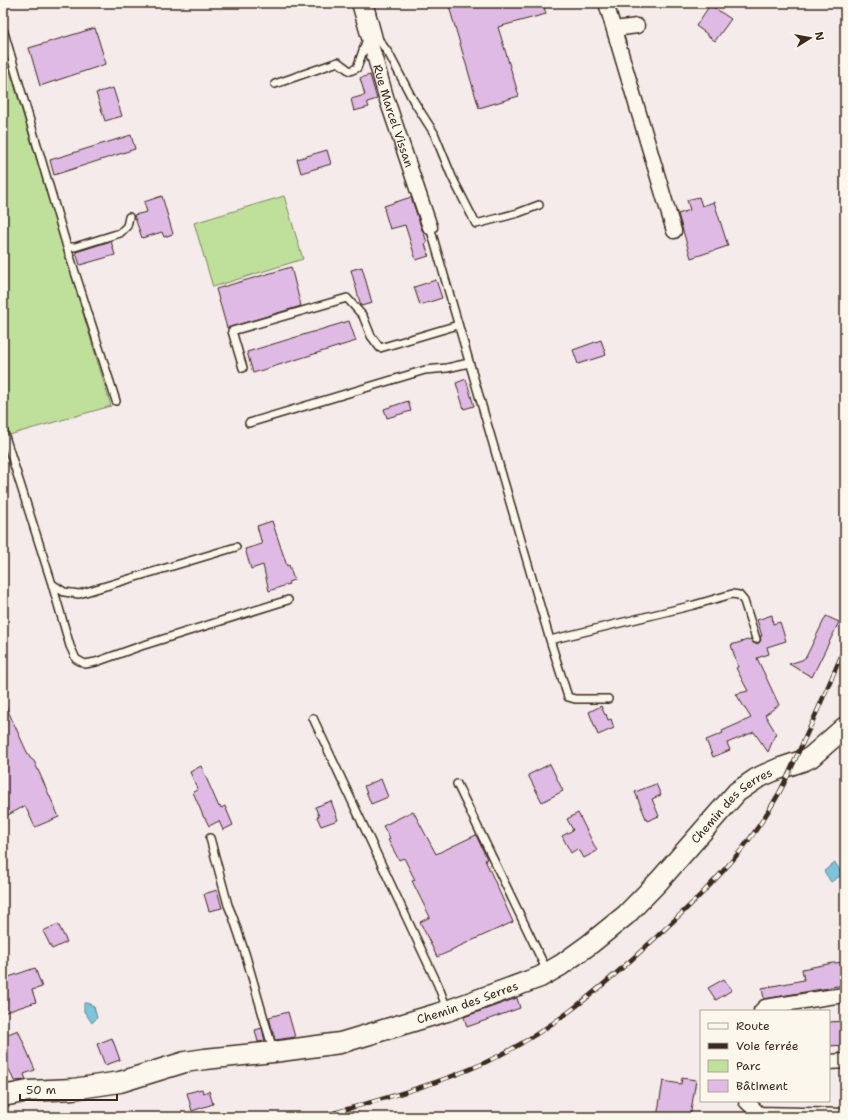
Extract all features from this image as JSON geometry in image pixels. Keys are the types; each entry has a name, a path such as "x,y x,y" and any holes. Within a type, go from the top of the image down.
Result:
{"street":[{"name":"Rue Marcel Vissan","path":"359,3 388,100 430,227"},
{"path":"606,3 674,231"},
{"path":"614,29 637,26"},
{"name":"Chemin des Serres","path":"3,1096 28,1091 72,1089 120,1082 185,1062 340,1043 447,1011 540,977 561,965 626,915 659,881 737,792 764,775 811,757 845,727"},
{"path":"762,1010 765,1007 829,996 845,995"},
{"path":"830,1062 845,1062"},
{"path":"747,1102 759,1114 845,1116"}],"lane":[{"path":"369,3 379,40 389,54 413,100 434,133 452,177 476,224 518,213 539,205"},
{"path":"3,29 116,401"},
{"path":"275,84 338,62 350,70 357,68 368,35"},
{"path":"68,247 75,247 120,233 127,226 129,217"},
{"path":"430,227 550,640 568,697 575,700 608,699"},
{"path":"243,368 232,331 347,298 364,316 371,336 380,348 458,325"},
{"path":"249,424 425,370 447,368 469,363"},
{"path":"3,430 70,646 76,659 85,664 96,662 141,646 288,600"},
{"path":"52,584 64,592 78,594 236,547"},
{"path":"550,640 694,605 732,594 739,595 744,601 756,639"},
{"path":"313,718 436,979 447,1011"},
{"path":"457,784 548,973"},
{"path":"210,838 228,905 245,953 273,1052"}],"green space":[{"path":"3,48 111,406 9,435 3,417"},
{"path":"284,196 303,259 213,287 194,223"}],"water":[{"path":"835,863 843,874 831,882 824,871"},
{"path":"84,1003 88,1003 94,1007 97,1018 92,1023 84,1012"}],"building":[{"path":"448,3 543,3 546,14 498,27 519,96 479,108"},
{"path":"710,5 731,19 715,41 696,26"},
{"path":"95,28 106,64 40,86 29,48"},
{"path":"370,75 377,99 367,102 369,107 354,111 351,99 365,95 360,78"},
{"path":"113,88 122,116 105,121 96,93"},
{"path":"131,135 135,149 54,175 50,160"},
{"path":"327,150 331,164 301,173 297,159"},
{"path":"162,196 173,234 164,237 162,232 142,238 134,215 147,212 144,202"},
{"path":"411,197 424,233 427,243 425,244 429,256 416,260 405,225 390,229 384,209 384,206"},
{"path":"699,197 702,206 714,202 728,246 691,258 678,214 690,210 687,200"},
{"path":"111,241 115,255 80,265 76,252"},
{"path":"291,267 301,306 227,328 216,289"},
{"path":"362,267 372,303 361,306 351,270"},
{"path":"436,280 442,298 420,305 414,287"},
{"path":"349,321 356,341 253,373 247,352"},
{"path":"601,340 606,355 578,364 573,350"},
{"path":"466,379 474,406 464,409 456,383"},
{"path":"408,401 411,411 387,418 384,409"},
{"path":"272,521 287,566 289,565 294,580 288,582 289,584 269,591 263,565 251,569 245,549 262,544 257,526"},
{"path":"772,615 773,624 780,622 786,641 767,647 769,654 757,658 779,705 765,715 776,733 768,752 754,732 727,743 730,750 713,757 706,740 751,718 736,694 748,691 736,668 738,667 731,645 751,639 755,644 759,643 761,640 760,636 762,636 757,620"},
{"path":"826,616 839,622 812,677 789,664 802,660 806,657"},
{"path":"3,700 30,758 34,761 59,817 35,827 25,806 6,816 3,810"},
{"path":"601,706 608,720 611,719 614,728 598,735 589,712"},
{"path":"550,764 563,791 542,802 528,775"},
{"path":"201,766 219,807 220,806 221,808 225,806 233,825 223,830 219,821 209,826 193,792 198,790 190,772"},
{"path":"381,779 388,797 371,804 364,786"},
{"path":"656,784 661,795 652,799 659,816 647,821 635,792"},
{"path":"331,801 338,820 321,826 315,807"},
{"path":"413,811 436,854 476,835 487,859 485,860 513,922 437,957 420,922 430,917 412,881 415,880 404,858 399,860 388,840 390,839 383,826"},
{"path":"578,813 597,851 584,858 577,849 571,853 562,836 573,830 567,819"},
{"path":"217,890 222,908 209,911 204,894"},
{"path":"58,924 67,942 52,949 43,931"},
{"path":"845,962 845,985 764,999 762,988 804,980 802,969"},
{"path":"35,968 42,987 32,990 36,1002 3,1013 3,979"},
{"path":"724,979 732,990 716,1000 708,988"},
{"path":"517,998 520,1008 467,1027 464,1017"},
{"path":"288,1012 295,1037 275,1040 269,1017"},
{"path":"845,1021 845,1045 830,1046 830,1022"},
{"path":"262,1028 265,1041 258,1042 255,1030"},
{"path":"18,1030 35,1070 24,1074 26,1080 14,1081 3,1055 3,1036"},
{"path":"112,1038 120,1060 105,1065 97,1044"},
{"path":"682,1078 696,1080 690,1117 657,1117 663,1081 681,1084"},
{"path":"202,1089 203,1093 209,1091 213,1104 192,1111 187,1093"}],"railway":[{"path":"320,1117 442,1080 482,1064 529,1039 572,1009 612,977 683,912 738,854 756,830 773,804 785,781 845,647"}]}
